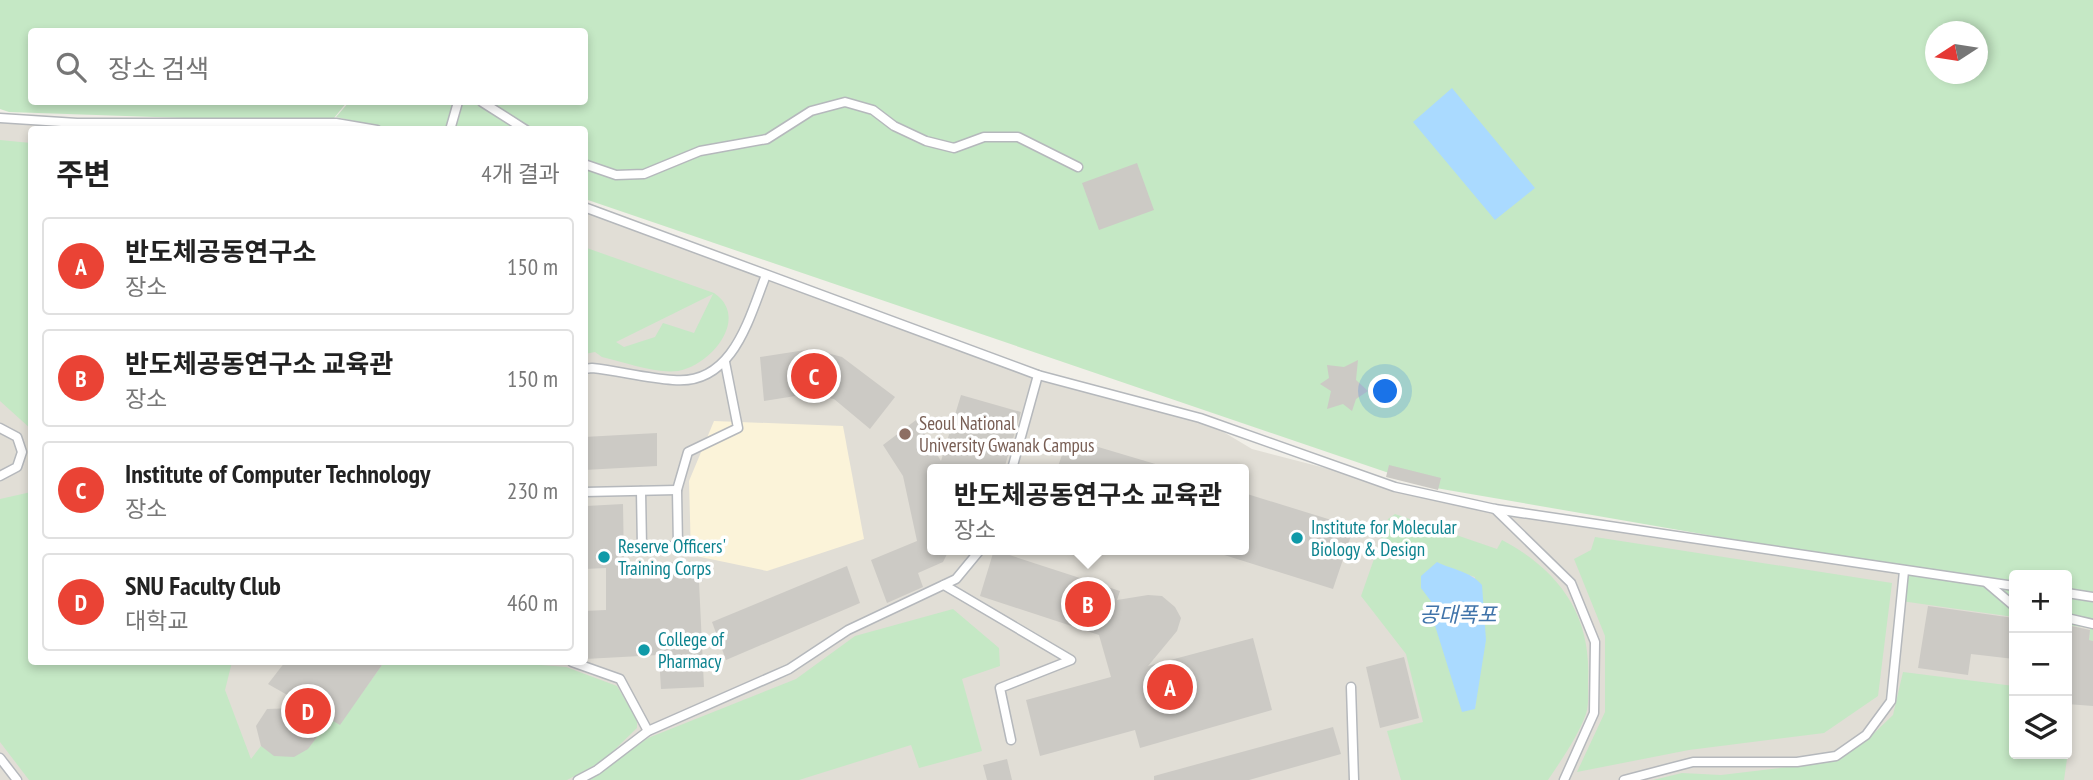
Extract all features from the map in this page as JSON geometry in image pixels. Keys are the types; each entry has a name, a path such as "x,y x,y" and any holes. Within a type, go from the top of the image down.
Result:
{"lane":[{"path":"588,166 616,176 644,173 700,151 767,139 811,111 845,102 873,110 894,126 926,141 954,148 984,137 1018,136 1078,167"},
{"path":"451,126 457,105"},
{"path":"487,105 520,126"},
{"path":"0,118 77,123 298,122 338,126"},
{"path":"588,208 1038,375 1200,418 1395,487 1495,509 2009,585"},
{"path":"588,368 676,381 706,376 725,362 741,338 766,275"},
{"path":"641,491 642,547 678,546 677,490 688,452 738,428 725,362"},
{"path":"1013,464 1038,375"},
{"path":"0,428 17,437 22,452 17,467 0,476"},
{"path":"588,492 677,490"},
{"path":"1495,509 1571,583 1595,642 1594,713 1564,780"},
{"path":"578,780 597,771 648,731 789,669 848,630 956,579 976,555"},
{"path":"1624,780 1693,762 1797,762 1836,756 1866,735 1891,701 1905,571"},
{"path":"1986,582 2009,602"},
{"path":"944,585 1071,660 1000,688 1011,740"},
{"path":"2072,594 2093,597"},
{"path":"2072,619 2093,624"},
{"path":"580,665 620,680 648,731"},
{"path":"1351,687 1354,780"},
{"path":"0,758 17,780"}],"shaded area":[{"name":"Seoul National University Gwanak Campus","path":"0,118 285,122 338,126 28,126 28,665 588,665 588,208 1038,375 1200,418 1252,449 1437,497 2009,585 2009,759 2072,759 2072,595 2093,597 2093,780 0,780"}],"green space":[{"path":"0,0 2093,0 2093,641 2089,640 2090,628 2072,626 2072,570 2009,570 2009,616 1901,601 1904,571 1954,582 1974,581 1430,487 588,200 588,126 377,126 336,117 346,105 588,105 588,28 28,28 28,105 345,105 330,123 9,112 0,109"},
{"path":"0,140 28,143 28,426 0,401"},
{"path":"588,248 714,293 724,303 728,315 722,340 713,351 690,367 678,371 640,367 602,357 595,352 588,353","holes":["713,294 694,333 663,323 655,337 624,347 616,342"]},
{"path":"28,493 28,665 231,665 225,690 251,759 261,746 284,756 305,750 317,737 309,726 319,713 340,724 382,665 566,667 617,686 637,720 637,728 603,761 567,780 29,780 0,742 0,499"},
{"path":"1395,514 1497,549 1502,540 1540,565 1568,597 1578,616 1588,658 1588,707 1574,740 1548,780 1401,780 1387,731 1423,722 1406,654 1361,596 1388,519","holes":["1454,570 1475,577 1478,681 1475,709 1432,616 1433,604"]},
{"path":"1595,537 1892,583 1878,696 1824,733 1689,750 1577,772 1605,712 1605,636 1574,559 1591,550"},
{"path":"953,609 999,648 1000,666 962,679 982,751 919,768 911,745 799,780 588,780 648,738 796,679 855,636"},
{"path":"1903,672 2009,685 2009,759 2067,759 2064,780 1653,780 1682,773 1721,775 1837,761 1869,738 1893,715"}],"sand":[{"path":"714,421 843,426 864,539 767,571 691,555 689,481"}],"water":[{"path":"1452,88 1535,188 1495,220 1413,122"},
{"name":"공대폭포","path":"1437,562 1467,574 1482,585 1486,640 1475,709 1462,712 1432,616 1433,604 1421,588 1421,576"}],"building":[{"path":"1137,163 1154,210 1099,230 1082,183"},
{"path":"812,349 842,357 895,397 870,429 834,399 808,394 764,401 760,357"},
{"path":"1358,360 1356,380 1368,391 1356,399 1352,411 1343,404 1327,409 1331,391 1320,384 1329,378 1327,365 1344,367"},
{"path":"961,395 1021,412 1005,464 927,464 927,555 946,555 943,562 918,573 923,587 887,603 871,560 917,541 903,476 883,445 916,420 941,461"},
{"path":"657,433 657,466 588,470 588,437"},
{"path":"1068,438 1155,464 1059,464"},
{"path":"1389,465 1441,478 1438,490 1386,477"},
{"name":"Institute for Molecular Biology & Design","path":"1249,495 1354,527 1333,589 1224,555 1249,555"},
{"path":"623,504 624,563 703,562 703,581 699,582 704,687 661,689 659,655 588,659 588,611 606,610 606,568 588,569 588,506"},
{"path":"992,555 1009,555 1120,591 1117,600 1148,595 1162,596 1175,607 1181,618 1177,631 1148,666 1253,638 1272,710 1140,748 1135,730 1040,756 1026,700 1111,677 1099,635 980,596"},
{"name":"College of Pharmacy","path":"847,566 860,603 726,660 712,622"},
{"path":"1928,606 2009,617 2009,658 1971,654 1968,675 1918,668"},
{"path":"2072,626 2090,630 2089,640 2093,641 2093,706 2072,704"},
{"path":"1404,657 1419,718 1380,728 1366,667"},
{"path":"283,665 382,665 340,725 268,684"},
{"path":"296,708 317,737 308,749 294,757 274,756 261,746 256,726 267,709"},
{"path":"1333,727 1341,754 1249,780 1154,780 1154,776"},
{"path":"1007,759 1012,780 987,780 983,765"}],"place":[{"name":"Institute of Computer Technology","path":"814,376"},
{"name":"Seoul National University Gwanak Campus","path":"905,434"},
{"name":"Institute for Molecular Biology & Design","path":"1297,538"},
{"name":"Reserve Officers' Training Corps","path":"604,557"},
{"name":"반도체공동연구소 교육관","path":"1088,604"},
{"name":"College of Pharmacy","path":"644,650"},
{"name":"반도체공동연구소","path":"1170,687"},
{"name":"SNU Faculty Club","path":"308,711"}]}
